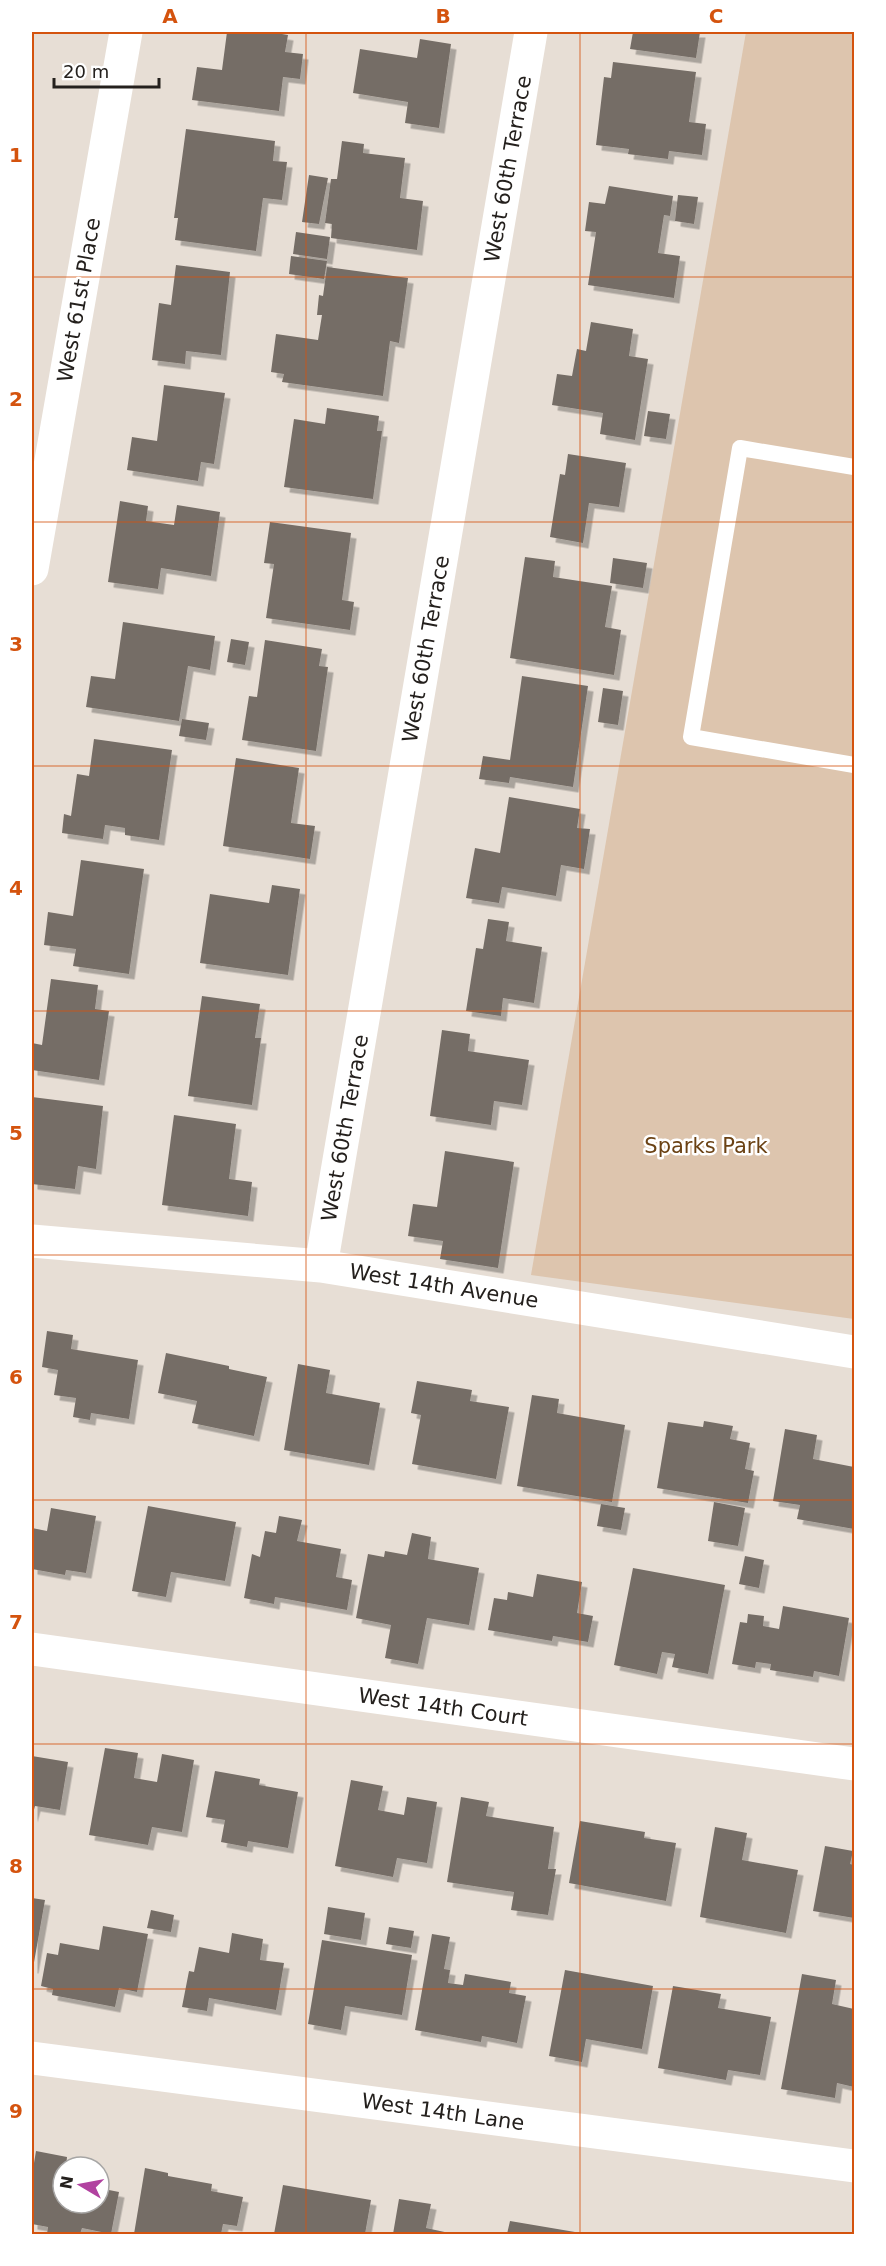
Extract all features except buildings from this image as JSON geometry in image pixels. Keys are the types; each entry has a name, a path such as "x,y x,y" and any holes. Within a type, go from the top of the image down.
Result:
{"street":[{"name":"West 61st Place","path":"32,569 126,32"},
{"name":"West 60th Terrace","path":"321,1266 531,32"},
{"name":"West 14th Avenue","path":"32,1241 321,1266 855,1352"},
{"name":"West 14th Court","path":"32,1649 855,1764"},
{"name":"West 14th Lane","path":"32,2058 855,2166"}],"lane":[{"path":"855,467 740,448 691,737 855,765"}],"green space":[{"name":"Sparks Park","path":"746,32 854,32 854,1319 531,1275"}]}
